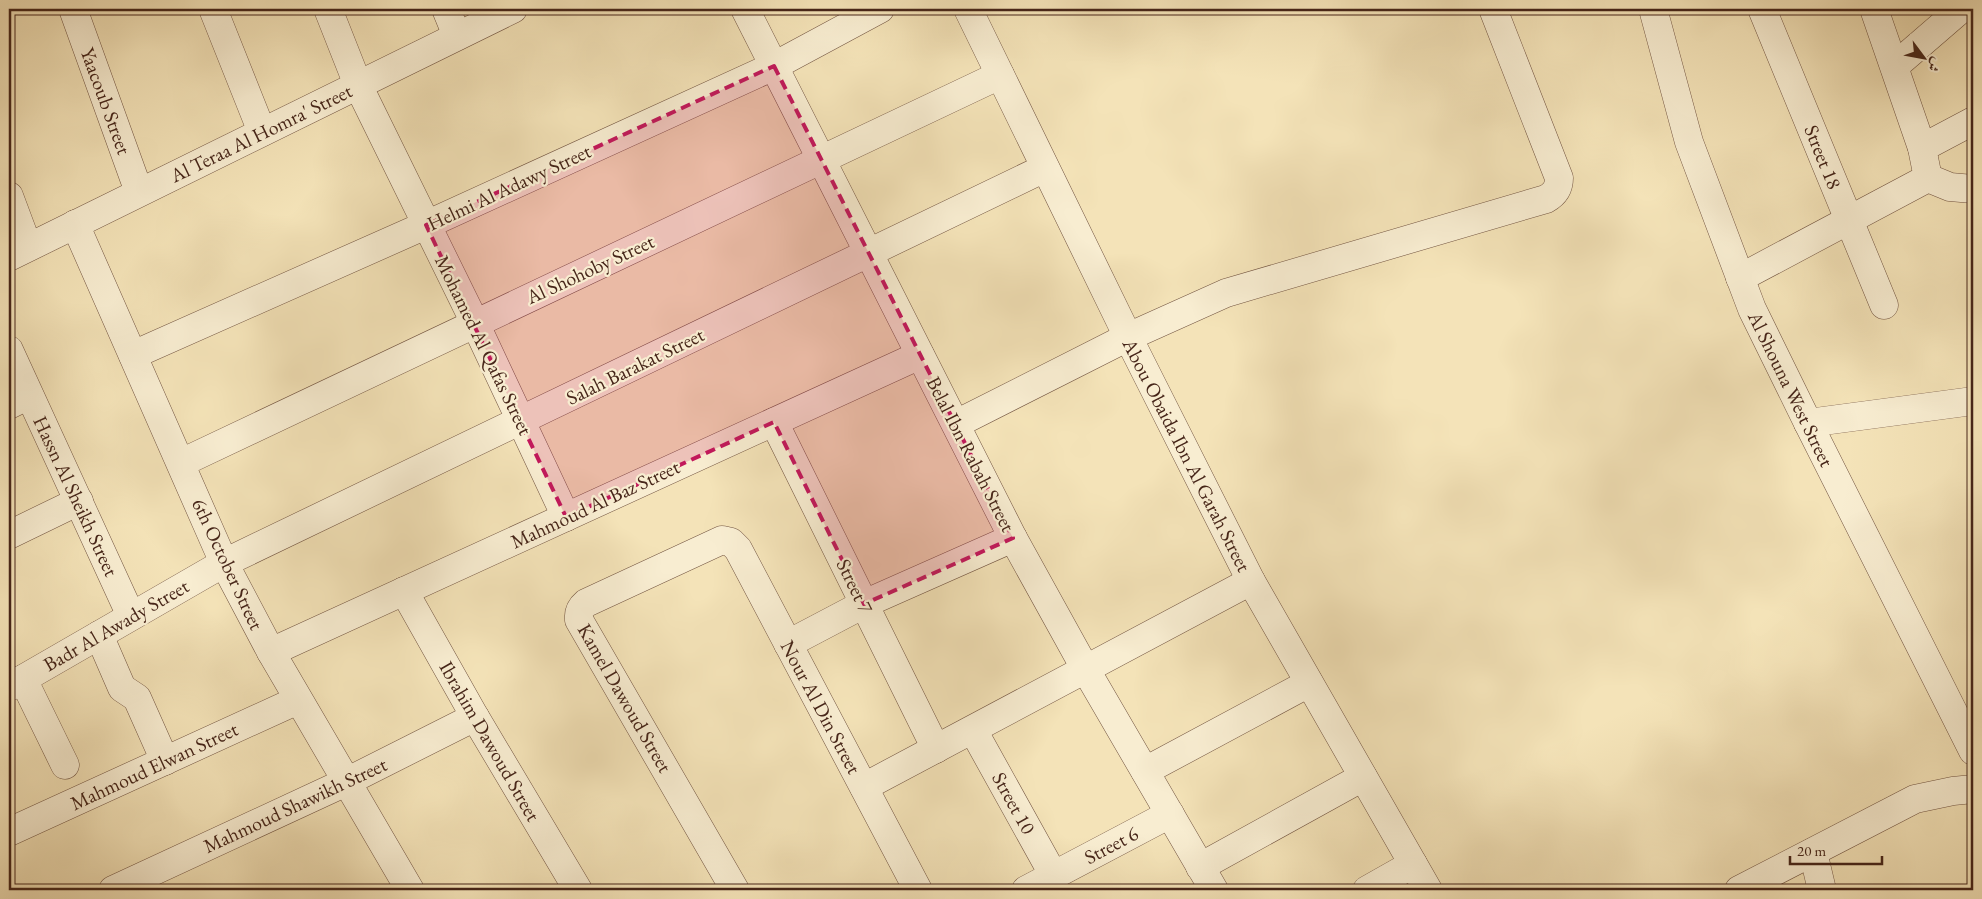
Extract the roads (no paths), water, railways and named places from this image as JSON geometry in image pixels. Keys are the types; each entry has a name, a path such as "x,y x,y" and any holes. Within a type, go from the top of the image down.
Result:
{"street":[{"name":"Yaacoub Street","path":"74,9 139,192"},
{"path":"213,9 262,132"},
{"name":"Mohamed Al Qafas Street","path":"328,9 358,85 476,324 566,517"},
{"path":"446,9 458,36"},
{"name":"Al Teraa Al Homra' Street","path":"18,252 513,9"},
{"name":"Belal Ibn Rabah Street","path":"745,9 1013,538 1086,670 1214,890"},
{"path":"956,424 1128,338 1226,293 1552,196 1559,185 1559,178 1493,9"},
{"name":"Street 18","path":"1762,9 1884,304"},
{"path":"1874,9 1922,148 1928,178"},
{"path":"1895,66 1960,9"},
{"name":"Helmi Al Adawy Street","path":"134,355 426,225 774,66 872,11"},
{"name":"Abou Obaida Ibn Al Garah Street","path":"977,12 1000,75 1128,338 1250,581 1428,890"},
{"name":"Al Shouna West Street","path":"1662,12 1689,142 1752,309 1973,751"},
{"name":"Al Shohoby Street","path":"181,463 1000,75"},
{"path":"1922,148 1973,121"},
{"name":"Salah Barakat Street","path":"224,564 1045,168"},
{"path":"1740,278 1928,178"},
{"path":"1928,178 1950,187 1973,189"},
{"path":"9,196 18,252"},
{"name":"6th October Street","path":"76,224 224,564 270,652 410,890"},
{"name":"Hassn Al Sheikh Street","path":"9,350 19,400 78,501 131,616"},
{"name":"Mahmoud Al Baz Street","path":"270,652 920,354"},
{"path":"1808,424 1973,401"},
{"name":"Street 7","path":"774,422 936,749"},
{"path":"9,535 78,501"},
{"path":"788,644 864,604 1013,538"},
{"name":"Nour Al Din Street","path":"714,543 727,540 736,545 918,890"},
{"name":"Kamel Dawoud Street","path":"714,543 586,603 579,610 578,615 579,620 735,890"},
{"name":"Badr Al Awady Street","path":"16,683 224,564"},
{"path":"864,787 1250,581"},
{"name":"Ibrahim Dawoud Street","path":"404,591 475,717 578,890"},
{"path":"99,634 122,688 137,698 165,761"},
{"path":"16,683 65,765"},
{"path":"1144,771 1309,683"},
{"name":"Mahmoud Elwan Street","path":"9,832 298,700"},
{"name":"Mahmoud Shawikh Street","path":"113,890 346,782 475,717"},
{"name":"Street 10","path":"973,730 1054,876"},
{"path":"1200,867 1363,777"},
{"path":"1739,890 1915,799 1973,789"},
{"name":"Street 6","path":"1026,890 1170,814"},
{"path":"1813,852 1822,890"},
{"path":"1367,890 1413,864"}]}
